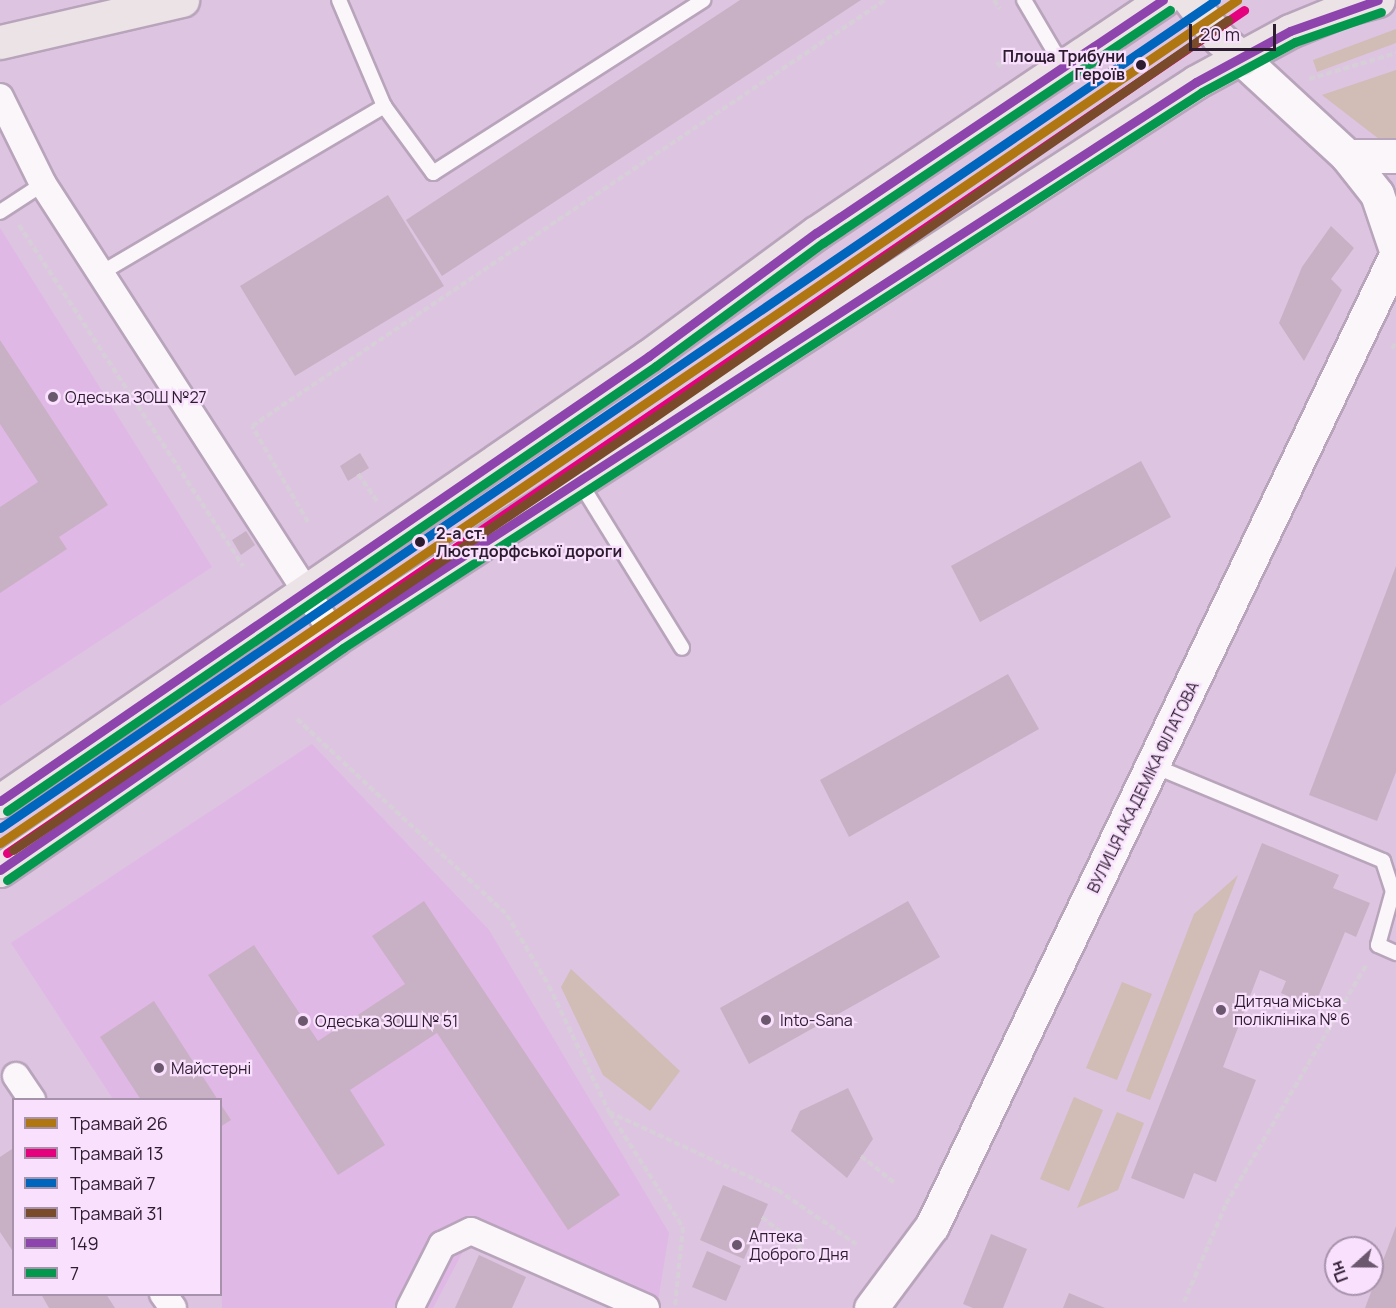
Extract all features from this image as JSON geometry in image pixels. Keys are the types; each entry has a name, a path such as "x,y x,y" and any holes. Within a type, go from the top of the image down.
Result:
{"main road":[{"path":"0,42 182,0"},
{"path":"0,801 649,356 816,233 1163,0"},
{"path":"0,870 336,638 1196,82 1290,31 1378,0"},
{"path":"1197,10 1242,59"},
{"name":"ВУЛИЦЯ АКАДЕМІКА ФІЛАТОВА","path":"871,1308 932,1226 1154,766 1396,253 1377,194 1347,156 1242,59"},
{"path":"1347,156 1396,156"}],"street":[{"path":"0,97 43,184 304,593 336,638"},
{"path":"16,1076 31,1098"},
{"path":"410,1308 442,1245 471,1231 646,1308"}],"lane":[{"path":"339,0 384,106 433,173 703,0"},
{"path":"1024,0 1064,68"},
{"path":"101,273 384,106"},
{"path":"4,210 43,184"},
{"path":"579,480 682,648"},
{"path":"1154,766 1383,861 1393,891 1378,945 1396,953"}],"path":[{"path":"308,522 252,426 885,0"},
{"path":"994,0 1000,9"},
{"path":"1309,79 1396,53"},
{"path":"997,62 1001,68"},
{"path":"4,210 243,566"},
{"path":"1392,349 1396,342"},
{"path":"358,474 380,506"},
{"path":"297,719 507,915 549,986 609,1113 683,1227 675,1308"},
{"path":"1184,1302 1226,1204 1378,945"},
{"path":"609,1113 778,1190 856,1244"},
{"path":"861,1156 896,1184"},
{"path":"762,1217 815,1260"}],"shaded area":[{"path":"1396,29 1396,43 1317,72 1313,60"},
{"path":"1396,70 1396,146 1388,146 1322,95"},
{"name":"Одеська ЗОШ №27","path":"0,228 212,567 0,706"},
{"name":"Одеська ЗОШ № 51","path":"312,744 489,930 669,1233 658,1301 488,1231 467,1244 433,1308 222,1308 222,1098 112,1098 11,943"},
{"path":"1238,875 1150,1100 1126,1091 1194,914"},
{"path":"571,969 680,1071 650,1111 603,1075 561,987"},
{"path":"1122,982 1152,994 1117,1080 1086,1068"},
{"path":"1074,1097 1103,1110 1069,1191 1040,1179"},
{"path":"1117,1112 1144,1123 1118,1190 1077,1208"}],"building":[{"path":"740,0 861,0 442,276 406,220"},
{"path":"388,195 444,286 295,376 240,286"},
{"path":"1331,226 1354,248 1331,279 1342,290 1304,361 1279,323 1302,267"},
{"path":"0,340 108,505 59,537 67,549 0,593 0,507 38,482 0,424"},
{"path":"360,453 369,468 348,481 340,466"},
{"path":"1141,461 1171,517 980,622 951,566"},
{"path":"246,531 255,545 241,555 232,540"},
{"path":"1396,566 1396,772 1377,821 1309,795"},
{"path":"1008,674 1039,729 849,837 820,780"},
{"name":"Дитяча міська поліклініка № 6","path":"1262,843 1339,875 1333,888 1370,903 1356,937 1345,932 1314,1007 1281,993 1286,981 1260,970 1223,1067 1256,1080 1216,1182 1194,1173 1184,1199 1131,1178"},
{"path":"424,901 620,1195 568,1230 437,1033 350,1090 385,1145 338,1175 208,975 254,945 318,1041 405,984 372,936"},
{"path":"908,901 940,957 749,1064 720,1008"},
{"name":"Майстерні","path":"154,1001 217,1098 140,1098 100,1037"},
{"path":"848,1088 873,1139 847,1178 791,1131 800,1111"},
{"name":"Майстерні","path":"222,1106 231,1120 222,1126"},
{"path":"12,1149 12,1250 0,1232 0,1157"},
{"path":"723,1185 768,1204 744,1259 700,1240"},
{"path":"1396,1226 1396,1308 1365,1308 1370,1296 1384,1296 1384,1258"},
{"path":"991,1234 1027,1249 1003,1308 973,1308 963,1304"},
{"path":"707,1251 741,1266 726,1301 692,1287"},
{"path":"479,1255 526,1277 512,1308 455,1308"},
{"path":"1069,1293 1105,1308 1063,1308"},
{"path":"42,1296 107,1296 115,1308 49,1308"}],"tram line":[{"name":"7","path":"0,828 1216,0"},
{"name":"26","path":"0,843 1237,0"},
{"name":"13","path":"7,853 1244,10"},
{"name":"31","path":"13,850 650,420 1228,20"}],"transit line":[{"name":"149","path":"0,801 649,356 816,233 1163,0"},
{"name":"149","path":"0,870 336,638 1196,82 1290,31 1378,0"},
{"name":"7","path":"7,811 656,366 823,243 1170,10"},
{"name":"7","path":"7,880 343,648 1202,92 1295,42 1381,12"}],"place":[{"name":"Площа Трибуни Героїв","path":"1141,65"},
{"name":"Одеська ЗОШ №27","path":"53,397"},
{"name":"2-а ст. Люстдорфської дороги","path":"420,542"},
{"name":"Дитяча міська поліклініка № 6","path":"1221,1010"},
{"name":"Into-Sana","path":"766,1020"},
{"name":"Одеська ЗОШ № 51","path":"303,1021"},
{"name":"Майстерні","path":"159,1068"},
{"name":"Аптека Доброго Дня","path":"737,1245"}]}
